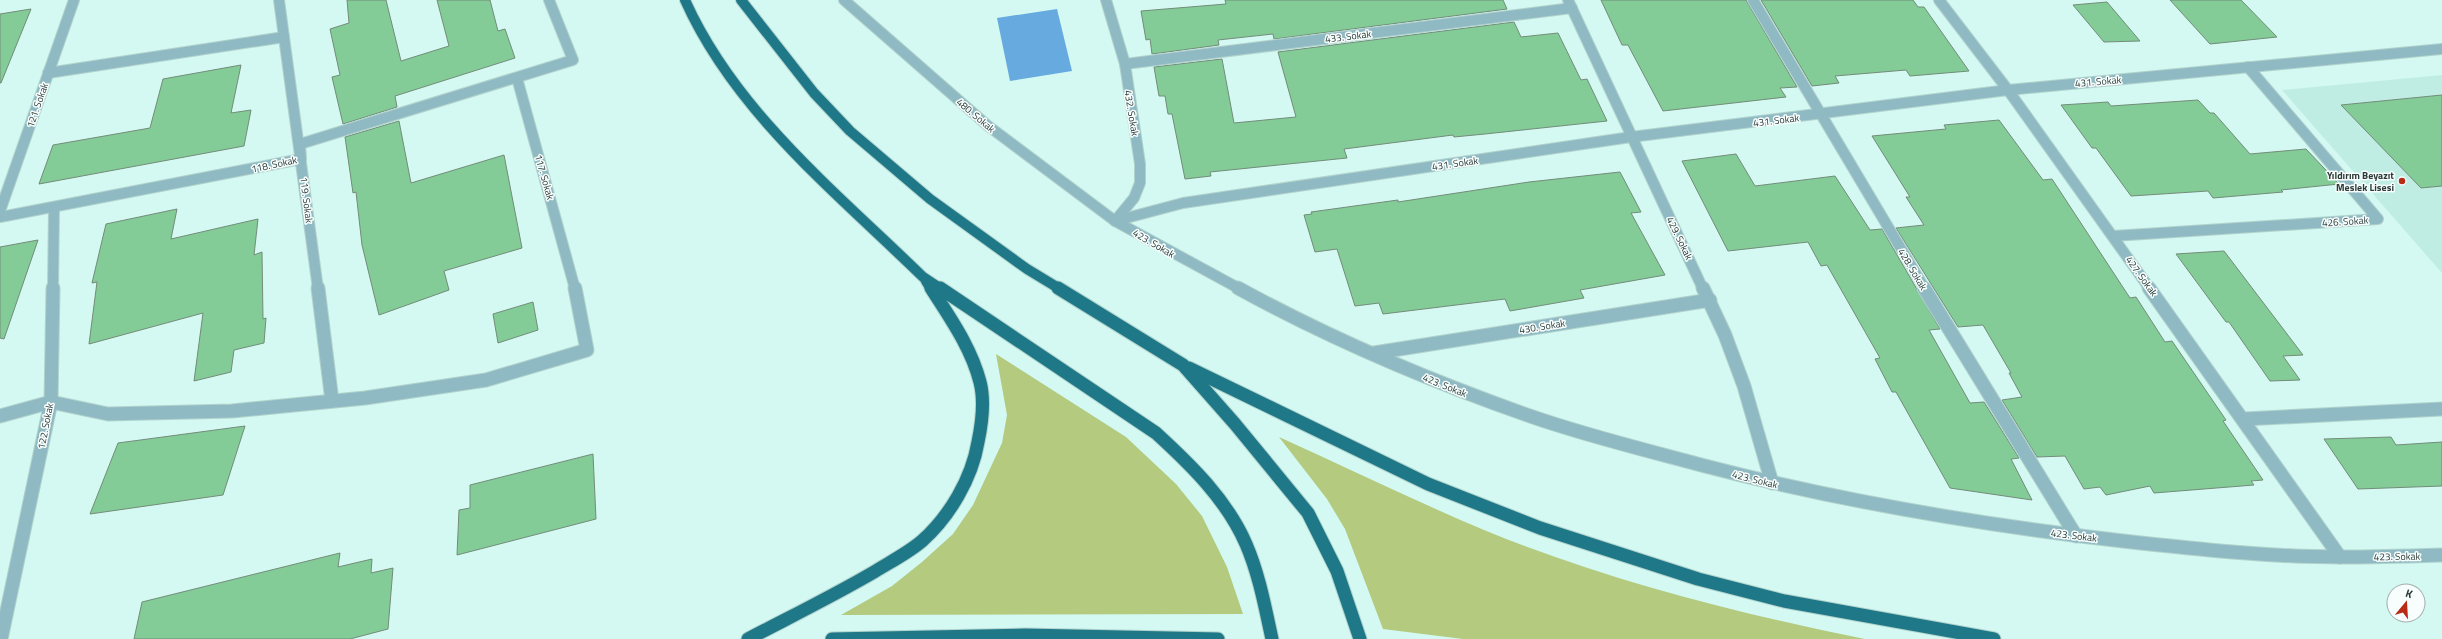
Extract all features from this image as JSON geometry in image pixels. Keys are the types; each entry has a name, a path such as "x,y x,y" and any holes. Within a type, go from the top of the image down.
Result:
{"highway":[{"path":"685,0 694,20 718,59 745,97 774,132 923,277 1156,433 1185,459 1208,485 1234,522 1253,561 1272,639"},
{"path":"741,0 814,93 850,131 930,199 1028,269 1183,365 1428,484 1547,530 1698,579 1784,602 1994,639"},
{"path":"748,639 851,586 897,558 928,535 949,508 968,474 977,452 982,416 980,384 967,345 923,277"},
{"path":"1183,365 1235,424 1308,513 1337,571 1360,639"},
{"path":"832,639 956,634 1094,634 1218,639"}],"street":[{"name":"121. Sokak","path":"0,211 74,0"},
{"name":"119. Sokak","path":"279,0 300,144 332,401"},
{"name":"118. Sokak","path":"0,217 54,209 301,160 300,144 573,60 549,0"},
{"name":"480. Sokak","path":"844,0 987,125 1115,221"},
{"name":"432. Sokak","path":"1106,0 1125,64 1140,164 1140,184 1134,198 1115,221"},
{"name":"428. Sokak","path":"1753,0 1820,114 2076,536"},
{"name":"427. Sokak","path":"1938,0 2008,90 2244,419 2340,556"},
{"name":"433. Sokak","path":"1125,64 1570,4"},
{"name":"429. Sokak","path":"1570,4 1631,137 1710,300 1744,386 1772,483"},
{"path":"48,73 284,37"},
{"name":"431. Sokak","path":"1115,221 1190,202 1631,137 2008,90 2442,49"},
{"name":"426. Sokak","path":"2113,236 2378,219 2248,67"},
{"name":"117. Sokak","path":"332,401 486,380 587,350 573,276 517,78"},
{"name":"122. Sokak","path":"0,639 51,402 54,209"},
{"name":"423. Sokak","path":"1115,221 1276,309 1432,379 1530,416 1606,440 1772,483 1892,509 2076,536 2202,550 2340,556 2442,555"},
{"name":"430. Sokak","path":"1374,353 1710,300"},
{"path":"0,416 51,402 108,414 232,410 332,401"},
{"path":"2244,419 2374,411 2442,409"}],"shaded area":[{"name":"Yıldırım Beyazıt Meslek Lisesi","path":"2442,75 2442,273 2282,90"}],"green space":[{"path":"996,354 1126,437 1176,484 1202,516 1227,567 1243,614 841,615 892,586 922,562 953,534 973,505 1002,443 1007,415"},
{"path":"1279,437 1458,519 1530,548 1624,580 1672,594 1768,618 1865,639 1463,639 1383,629 1345,529 1327,499"}],"water":[{"path":"1057,9 1072,71 1010,81 997,18"}],"building":[{"path":"347,0 386,0 401,61 449,46 437,0 490,0 498,31 505,29 515,58 395,96 397,107 343,124 332,77 340,75 330,29 349,23"},
{"path":"1225,0 1503,0 1507,9 1274,39 1273,34 1218,40 1219,45 1152,54 1150,39 1146,40 1141,11 1226,4"},
{"path":"1601,0 1746,0 1797,87 1780,88 1786,97 1663,111 1628,45 1622,45"},
{"path":"1761,0 1913,0 1918,7 1924,7 1969,71 1910,76 1906,70 1835,76 1839,83 1812,86"},
{"path":"2170,0 2241,0 2277,37 2210,44"},
{"path":"2107,2 2140,41 2104,42 2073,5"},
{"path":"31,9 1,83 0,83 0,14"},
{"path":"1514,22 1521,37 1558,33 1581,80 1587,79 1607,121 1454,137 1453,135 1344,149 1347,158 1210,172 1211,176 1185,179 1172,114 1168,114 1165,96 1159,96 1154,67 1222,59 1234,123 1296,117 1278,52"},
{"path":"241,65 231,113 251,110 244,146 39,184 53,145 150,128 163,79"},
{"path":"2442,95 2442,186 2421,188 2341,105"},
{"path":"2198,100 2210,113 2214,113 2250,154 2306,149 2339,184 2281,190 2283,192 2213,198 2208,191 2131,196 2096,148 2092,148 2061,105 2108,102 2111,106"},
{"path":"1999,120 2043,180 2052,179 2130,298 2136,297 2165,342 2172,341 2226,420 2223,421 2263,480 2251,481 2254,485 2154,493 2150,486 2106,495 2100,487 2084,489 2065,456 2037,457 2002,400 2022,397 2009,373 2011,373 1983,325 1958,327 1896,228 1924,225 1906,197 1910,197 1872,136 1946,129 1944,125"},
{"path":"399,121 411,183 504,155 522,248 444,271 449,290 379,315 362,245 356,192 353,193 345,137"},
{"path":"1736,154 1755,186 1835,176 1870,230 1882,229 1940,329 1929,330 1970,403 1984,402 2019,458 2011,459 2032,500 1950,488 1896,392 1892,392 1875,359 1880,358 1827,265 1821,266 1808,242 1728,251 1682,161"},
{"path":"1620,172 1641,212 1631,213 1665,275 1580,290 1584,298 1510,311 1505,299 1383,314 1379,303 1355,306 1337,249 1315,252 1304,215 1312,214 1311,212 1398,200 1398,202 1529,182"},
{"path":"177,209 171,239 258,219 254,255 262,252 263,319 266,318 264,343 234,350 231,372 194,381 203,313 89,344 97,282 92,283 106,224"},
{"path":"38,240 4,339 0,338 0,247"},
{"path":"2224,251 2303,355 2283,356 2300,380 2270,381 2229,322 2226,322 2176,254"},
{"path":"533,302 538,330 498,343 493,314"},
{"path":"245,426 223,495 90,514 118,443"},
{"path":"2391,437 2396,445 2442,442 2442,486 2358,489 2324,439"},
{"path":"593,454 596,519 457,555 459,510 470,508 470,485"},
{"path":"340,553 338,567 372,559 371,573 393,568 388,629 350,639 134,639 142,602"}],"place":[{"name":"Yıldırım Beyazıt Meslek Lisesi","path":"2402,181"}]}
